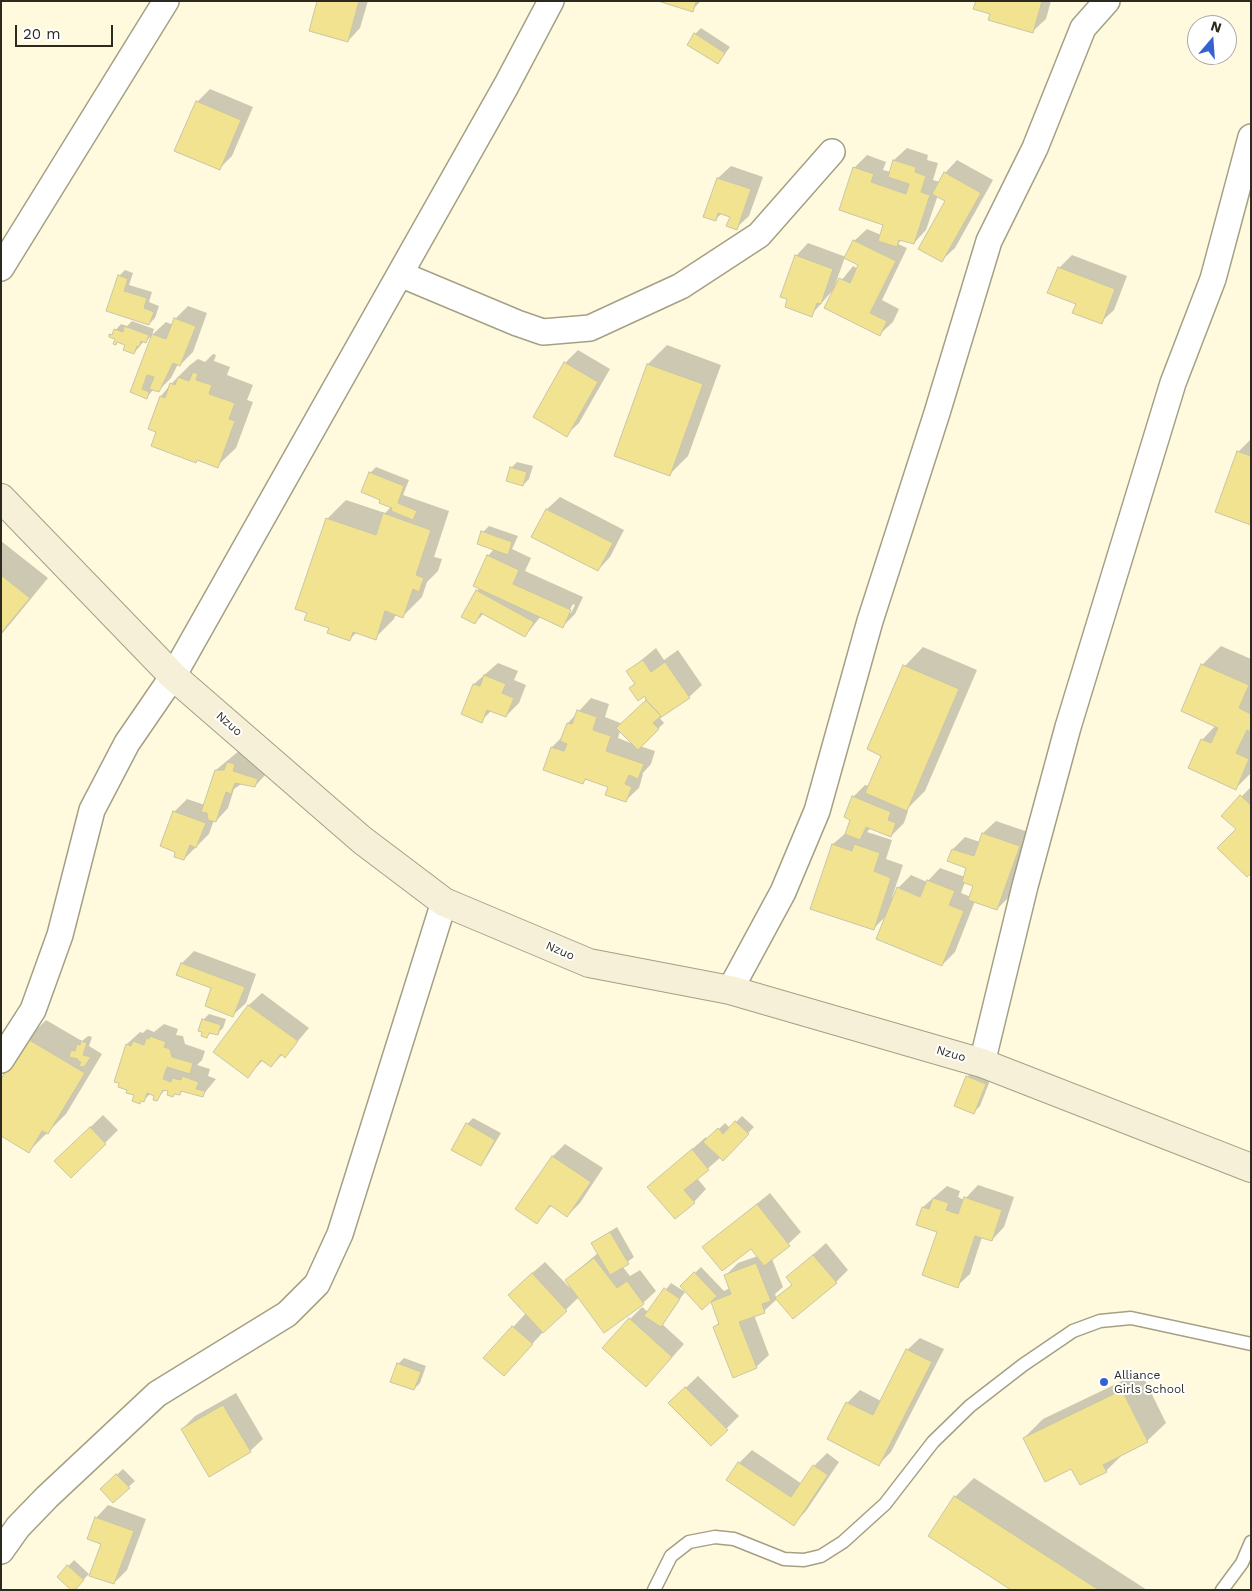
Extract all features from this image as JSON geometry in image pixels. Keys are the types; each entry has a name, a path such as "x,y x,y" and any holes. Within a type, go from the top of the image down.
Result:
{"street":[{"path":"1,268 166,1"},
{"path":"1,1060 33,1010 47,972 60,935 92,810 127,743 173,676 400,274 551,1"},
{"path":"730,990 783,892 818,811 870,620 938,413 989,241 1035,148 1083,28 1107,1"},
{"path":"982,1063 1025,886 1068,727 1173,383 1213,280 1251,137"},
{"path":"400,274 543,332 590,328 681,286 759,235 832,152"},
{"name":"Nzuo","path":"1,498 173,676 362,840 444,902 589,963 730,990 982,1063 1251,1168"},
{"path":"1,1551 18,1526 157,1394 287,1314 317,1284 340,1234 444,902"}],"lane":[{"path":"654,1590 671,1556 689,1542 715,1537 734,1539 784,1558 804,1560 821,1556 843,1542 884,1504 932,1442 970,1406 1023,1365 1073,1331 1100,1321 1131,1318 1251,1344"},
{"path":"1222,1590 1242,1563 1251,1542"}],"building":[{"path":"317,1 359,1 348,42 309,31"},
{"path":"658,1 696,1 693,12"},
{"path":"976,1 1042,1 1033,33 988,20 990,14 973,9"},
{"path":"694,33 725,53 718,64 687,45"},
{"path":"196,101 241,120 220,170 174,151"},
{"path":"893,160 916,167 915,172 926,176 921,192 930,195 914,244 899,240 897,247 878,241 883,225 839,210 853,167 874,174 871,182 906,194 909,184 888,177"},
{"path":"944,172 981,193 942,262 918,249 945,201 932,194"},
{"path":"717,178 751,189 737,230 726,226 730,217 718,213 716,221 703,217"},
{"path":"853,240 896,261 870,313 887,321 880,336 824,308 839,278 850,283 858,265 844,258"},
{"path":"795,255 833,269 821,304 817,303 812,317 785,307 787,299 780,297"},
{"path":"1058,267 1115,289 1102,324 1072,313 1076,304 1047,293"},
{"path":"118,275 128,279 124,291 147,298 144,308 154,312 149,325 106,311"},
{"path":"174,318 196,326 180,366 173,363 159,392 149,389 154,377 147,375 142,389 149,392 147,399 130,392 152,334 166,339"},
{"path":"124,326 149,335 146,343 141,341 139,347 137,346 134,354 123,350 125,345 117,342 116,345 113,344 115,339 109,337 109,334 112,335 114,329 123,332"},
{"path":"564,362 598,382 567,437 533,417"},
{"path":"647,364 703,384 670,476 614,456"},
{"path":"193,372 198,374 196,380 212,385 209,394 235,403 229,419 235,421 218,468 197,460 196,463 151,446 156,432 148,429 160,396 165,398 170,383 175,385 178,377 189,381"},
{"path":"1237,451 1251,456 1251,525 1215,512"},
{"path":"510,467 527,472 523,486 506,481"},
{"path":"369,472 404,486 398,503 417,511 413,520 391,511 392,508 379,503 380,500 361,492"},
{"path":"546,509 613,543 598,571 531,537"},
{"path":"383,513 431,530 416,575 424,578 419,592 413,589 403,618 385,611 376,640 353,632 350,641 327,633 329,628 304,620 307,613 295,609 326,518 376,535"},
{"path":"481,531 512,542 508,555 477,544"},
{"path":"487,555 519,570 513,584 571,610 563,628 473,586"},
{"path":"1,575 30,598 1,633"},
{"path":"476,590 534,622 525,637 481,613 475,624 461,617"},
{"path":"643,660 651,672 665,662 690,698 660,718 661,716 646,700 645,696 638,701 629,688 635,684 626,671"},
{"path":"1201,664 1249,685 1239,708 1251,714 1251,732 1247,730 1236,753 1249,759 1236,790 1188,768 1201,739 1211,743 1218,728 1181,711"},
{"path":"903,665 959,689 907,811 865,793 881,756 867,749"},
{"path":"484,675 506,684 502,693 514,698 506,717 487,710 482,723 461,714 473,684 480,686"},
{"path":"646,700 661,716 653,723 659,729 638,750 616,728"},
{"path":"577,710 597,717 593,730 611,736 606,751 644,764 638,779 629,775 625,784 632,787 626,802 605,795 608,787 585,779 583,784 543,770 551,747 564,751 567,744 560,741 567,723 572,724"},
{"path":"227,762 235,764 233,771 258,779 255,787 235,783 231,794 226,792 216,822 208,820 207,813 201,812 215,770 224,770"},
{"path":"1240,795 1251,805 1251,873 1247,877 1217,848 1236,829 1221,816"},
{"path":"852,796 891,812 888,820 896,823 891,837 866,827 860,840 845,834 850,820 844,817"},
{"path":"173,811 206,823 196,848 190,845 184,860 174,857 175,852 160,846"},
{"path":"982,833 1020,846 997,910 968,900 973,886 962,882 966,868 947,861 952,849 974,856"},
{"path":"832,844 852,851 854,844 880,853 874,871 891,878 874,930 810,909"},
{"path":"927,880 955,891 949,905 964,911 942,966 876,939 897,887 920,897"},
{"path":"181,963 245,987 233,1017 205,1006 211,988 176,975"},
{"path":"248,1005 298,1041 285,1058 281,1054 271,1067 261,1060 248,1078 213,1052"},
{"path":"202,1019 221,1025 218,1035 209,1033 207,1038 201,1036 202,1032 198,1031"},
{"path":"150,1036 166,1042 164,1047 170,1049 172,1057 193,1063 190,1074 167,1067 163,1079 171,1082 172,1078 181,1080 182,1076 199,1082 196,1089 205,1091 203,1097 181,1091 180,1095 174,1094 173,1097 167,1095 168,1091 163,1090 157,1101 153,1100 154,1096 147,1093 144,1102 141,1101 140,1104 132,1101 134,1095 126,1093 127,1090 118,1087 119,1083 114,1082 126,1044 131,1046 133,1041 144,1045 146,1038 149,1039"},
{"path":"26,1038 85,1073 48,1134 42,1131 29,1153 1,1136 1,1079"},
{"path":"81,1041 87,1043 83,1055 91,1057 84,1067 79,1066 81,1062 78,1059 69,1057 71,1050 75,1051 77,1044 80,1045"},
{"path":"966,1076 986,1084 974,1114 954,1106"},
{"path":"735,1121 749,1134 723,1161 703,1142 718,1128 723,1134"},
{"path":"466,1123 495,1140 481,1166 451,1150"},
{"path":"90,1127 106,1144 71,1178 54,1161"},
{"path":"692,1149 709,1170 684,1190 695,1203 675,1219 647,1187"},
{"path":"552,1156 591,1182 567,1217 550,1205 537,1224 515,1209"},
{"path":"964,1197 1002,1210 992,1241 975,1236 958,1288 922,1275 937,1232 916,1225 922,1207 929,1209 933,1198 949,1203 946,1210 958,1214"},
{"path":"757,1204 790,1246 764,1266 751,1249 722,1271 702,1247"},
{"path":"610,1232 629,1264 610,1275 591,1243"},
{"path":"813,1255 837,1283 793,1319 775,1298 792,1285 786,1277"},
{"path":"594,1258 617,1288 627,1281 644,1304 604,1333 565,1280"},
{"path":"756,1263 771,1301 762,1304 765,1313 739,1322 757,1368 733,1378 713,1327 719,1324 711,1302 731,1294 724,1275"},
{"path":"694,1272 717,1296 702,1310 680,1286"},
{"path":"532,1273 567,1311 543,1333 508,1295"},
{"path":"664,1288 680,1299 661,1327 644,1316"},
{"path":"629,1318 672,1357 646,1387 602,1348"},
{"path":"512,1326 533,1344 504,1376 483,1358"},
{"path":"906,1349 932,1362 879,1466 827,1439 846,1402 873,1415"},
{"path":"397,1363 421,1372 414,1390 390,1382"},
{"path":"685,1387 728,1430 711,1446 668,1403"},
{"path":"1122,1390 1148,1442 1103,1465 1107,1472 1080,1485 1071,1469 1045,1482 1023,1438"},
{"path":"223,1405 251,1452 209,1477 181,1429"},
{"path":"738,1462 791,1497 813,1465 828,1475 794,1526 726,1480"},
{"path":"116,1474 130,1488 113,1503 100,1489"},
{"path":"954,1496 1099,1590 1011,1590 928,1536"},
{"path":"95,1517 134,1531 114,1584 89,1576 101,1544 87,1539"},
{"path":"67,1565 84,1580 75,1590 71,1590 57,1577"}],"place":[{"name":"Alliance Girls School","path":"1104,1382"}]}
